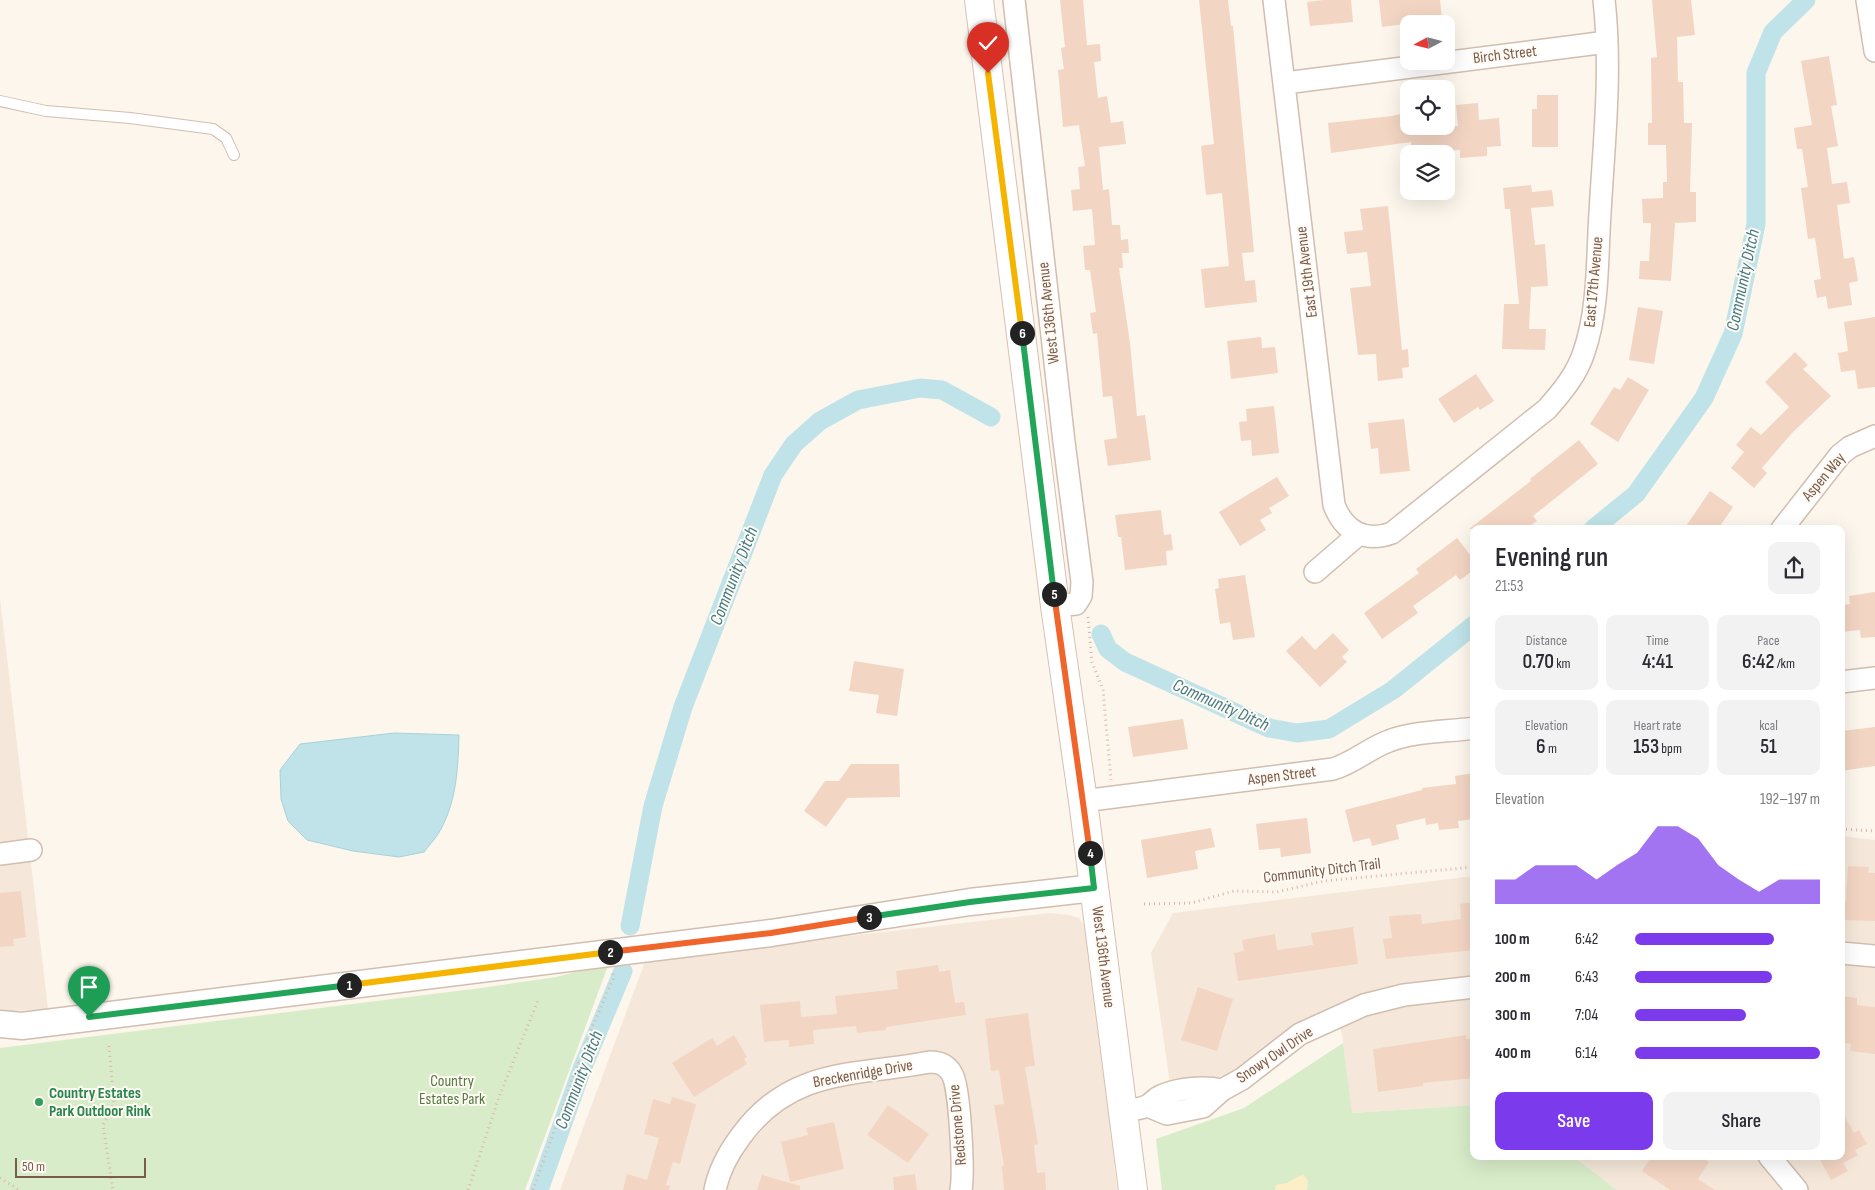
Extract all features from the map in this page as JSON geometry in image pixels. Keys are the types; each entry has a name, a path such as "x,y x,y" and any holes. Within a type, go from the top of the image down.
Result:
{"main road":[{"name":"West 136th Avenue","path":"978,0 1055,606 1094,888 1137,1109 1133,1190"}],"street":[{"name":"West 136th Avenue","path":"1014,0 1064,442 1082,582 1081,596 1076,604 1055,606"},
{"name":"East 19th Avenue","path":"1274,0 1334,505 1339,518 1347,528 1359,534"},
{"name":"East 17th Avenue","path":"1359,534 1381,537 1392,533 1547,409 1575,372 1590,334 1594,307 1607,42 1604,0"},
{"path":"1867,0 1875,51"},
{"name":"Birch Street","path":"1284,83 1607,42"},
{"name":"Aspen Way","path":"1785,525 1840,455 1850,447 1875,436"},
{"path":"1315,572 1359,534"},
{"path":"1845,682 1875,678"},
{"name":"Aspen Street","path":"1083,801 1333,769 1344,766 1376,746 1391,740 1470,729"},
{"path":"0,854 31,850"},
{"path":"7,1028 771,933 970,902 1094,888"},
{"path":"1845,953 1875,956"},
{"name":"Snowy Owl Drive","path":"1137,1109 1167,1114 1202,1107 1222,1090 1242,1079 1298,1029 1364,1005 1404,995 1470,987"},
{"name":"Breckenridge Drive","path":"715,1190 722,1167 730,1150 749,1125 770,1105 791,1091 820,1079 846,1074 930,1062 944,1065"},
{"name":"Redstone Drive","path":"944,1065 954,1076 955,1082 962,1151 961,1190"},
{"path":"1772,1160 1798,1190"}],"lane":[{"path":"0,101 46,111 130,118 213,129 226,138 234,155"}],"path":[{"path":"1088,611 1092,662 1103,690 1110,783"},
{"path":"1845,830 1875,831"},
{"name":"Community Ditch Trail","path":"1144,904 1191,902 1234,891 1277,892 1324,881 1470,867"},
{"path":"533,1190 587,1039 613,979 613,967"},
{"path":"468,1190 499,1097 538,1000"},
{"path":"109,1046 114,1104 103,1125 113,1190"},
{"path":"0,1178 19,1190"}],"shaded area":[{"path":"0,598 48,1009 0,1012"},
{"path":"1845,836 1875,840 1875,1190 1617,1190 1578,1160 1845,1160"},
{"path":"1470,876 1470,1105 1351,1113 1342,1034 1334,1006 1255,1058 1225,1075 1188,1087 1171,1090 1151,953 1173,913"},
{"path":"1050,913 1079,918 1087,929 1117,1190 560,1190 646,959"}],"green space":[{"name":"Country Estates Park","path":"609,963 525,1190 0,1190 0,1048 481,988 556,977"},
{"path":"1343,1043 1352,1113 1470,1105 1470,1160 1578,1160 1617,1190 1162,1190 1156,1139 1244,1108"}],"sand":[{"path":"1303,1174 1308,1181 1307,1190 1275,1190 1276,1185 1287,1183"}],"water":[{"path":"394,733 459,735 457,770 451,805 436,837 424,852 399,857 353,851 307,840 288,821 281,799 280,770 300,744"}],"building":[{"path":"1060,0 1083,0 1087,45 1100,44 1101,61 1094,62 1098,98 1107,96 1111,123 1123,121 1126,144 1099,147 1103,190 1109,189 1112,225 1120,225 1121,240 1128,239 1129,253 1122,253 1123,268 1119,268 1130,343 1137,416 1145,415 1151,460 1108,466 1104,440 1117,438 1112,396 1103,397 1097,333 1093,334 1090,313 1096,312 1090,270 1085,270 1083,246 1095,245 1092,209 1073,211 1071,190 1080,189 1078,167 1085,166 1079,125 1063,127 1058,70 1064,69 1061,48 1065,47"},
{"path":"1199,0 1228,0 1231,26 1233,26 1254,252 1242,253 1245,281 1255,280 1257,302 1205,308 1201,269 1229,266 1222,193 1206,195 1201,146 1214,144"},
{"path":"1351,0 1353,22 1310,26 1307,2"},
{"path":"1379,0 1440,0 1442,15 1400,15 1400,25 1382,27"},
{"path":"1652,0 1691,0 1695,35 1677,37 1678,82 1683,82 1684,123 1692,123 1690,192 1696,192 1696,222 1675,223 1671,281 1639,279 1640,261 1649,261 1651,223 1643,223 1642,199 1663,198 1663,182 1667,182 1666,145 1648,145 1648,123 1652,123 1651,58 1657,57"},
{"path":"1829,56 1837,105 1831,106 1838,146 1827,148 1832,184 1847,182 1850,203 1837,205 1844,259 1854,257 1858,281 1849,283 1852,305 1828,309 1826,296 1817,298 1814,280 1821,279 1815,238 1808,239 1801,188 1808,187 1802,149 1797,149 1794,128 1812,125 1801,61"},
{"path":"1537,95 1558,95 1558,147 1532,147 1532,109 1537,109"},
{"path":"1478,103 1479,120 1499,118 1501,146 1487,147 1487,156 1460,158 1460,150 1455,150 1455,145 1411,145 1411,142 1331,153 1328,123 1400,114 1400,135 1455,135 1455,126 1458,126 1456,105"},
{"path":"1531,185 1532,192 1552,190 1554,206 1531,208 1535,245 1545,244 1548,286 1531,287 1529,329 1546,329 1545,350 1502,349 1504,304 1519,304 1510,209 1505,209 1503,188"},
{"path":"1388,206 1402,350 1408,349 1409,367 1402,368 1403,378 1378,381 1376,354 1358,355 1350,288 1371,286 1367,252 1347,254 1344,232 1363,230 1360,209"},
{"path":"1638,307 1663,311 1654,364 1629,360"},
{"path":"1875,317 1875,387 1858,389 1855,370 1841,372 1838,353 1848,351 1844,322"},
{"path":"1261,337 1262,348 1275,347 1278,373 1231,379 1227,341"},
{"path":"1795,352 1808,365 1803,369 1831,396 1792,433 1762,468 1767,473 1754,488 1731,468 1744,452 1736,445 1751,427 1761,435 1789,407 1765,382"},
{"path":"1476,374 1494,401 1480,410 1478,407 1454,423 1438,399"},
{"path":"1628,377 1649,390 1618,442 1590,424 1614,387 1620,390"},
{"path":"1274,406 1279,453 1252,456 1251,440 1241,441 1239,422 1247,421 1246,409"},
{"path":"1404,419 1410,471 1380,474 1378,448 1371,449 1368,423"},
{"path":"1579,440 1598,464 1533,516 1537,521 1532,525 1474,525 1531,481 1530,479"},
{"path":"1277,477 1289,496 1269,508 1272,513 1260,520 1266,530 1240,546 1219,512"},
{"path":"1710,491 1733,507 1721,525 1687,525"},
{"path":"1161,510 1164,535 1171,534 1173,550 1166,551 1167,565 1125,570 1121,537 1118,537 1115,515"},
{"path":"1457,538 1470,555 1470,573 1460,580 1456,575 1413,606 1418,613 1382,639 1364,613 1419,573 1416,569"},
{"path":"1245,575 1255,637 1233,640 1230,622 1220,624 1215,589 1219,588 1218,579"},
{"path":"1875,592 1875,637 1861,638 1860,630 1845,632 1845,605 1850,604 1849,596"},
{"path":"1333,633 1349,650 1342,657 1347,662 1320,687 1286,651 1302,636 1315,650"},
{"path":"854,661 904,669 897,716 876,713 879,695 849,691"},
{"path":"1183,719 1188,749 1133,757 1128,727"},
{"path":"1875,727 1875,766 1845,770 1845,731"},
{"path":"851,764 899,764 900,797 847,798 826,827 804,811 825,781 839,781"},
{"path":"1470,774 1470,820 1458,821 1459,828 1439,830 1438,823 1426,825 1425,818 1396,825 1399,839 1372,846 1370,838 1353,842 1345,810 1422,790 1422,788 1456,784 1455,776"},
{"path":"1307,818 1311,853 1281,857 1280,848 1259,850 1256,824"},
{"path":"1211,828 1215,847 1195,851 1198,869 1147,878 1141,840"},
{"path":"1848,866 1869,867 1868,873 1875,873 1875,921 1845,920"},
{"path":"21,891 26,937 13,939 14,946 0,947 0,893"},
{"path":"1470,903 1470,950 1386,959 1383,939 1392,938 1389,916 1421,914 1422,924 1461,919 1460,904"},
{"path":"1353,927 1358,964 1238,981 1234,953 1244,951 1242,940 1275,934 1277,950 1313,945 1311,933"},
{"path":"938,965 939,972 950,970 955,1003 964,1002 966,1015 886,1027 886,1030 857,1033 856,1026 813,1030 814,1044 789,1047 789,1040 764,1042 760,1005 800,1001 801,1017 837,1014 835,996 898,989 896,971"},
{"path":"1198,987 1233,999 1217,1051 1181,1040"},
{"path":"1845,996 1857,998 1857,1005 1875,1007 1875,1054 1850,1051 1851,1044 1845,1043"},
{"path":"1028,1013 1035,1066 1025,1067 1038,1144 1034,1145 1037,1173 1045,1172 1046,1190 1004,1190 1002,1166 1004,1166 994,1105 1004,1104 999,1070 991,1071 985,1019"},
{"path":"734,1035 747,1057 744,1059 747,1064 694,1097 672,1063 712,1038 717,1046"},
{"path":"1466,1035 1466,1039 1470,1039 1470,1078 1423,1083 1423,1086 1378,1092 1373,1049"},
{"path":"672,1097 696,1104 680,1164 673,1162 666,1185 670,1186 669,1190 623,1190 627,1174 647,1180 659,1138 644,1134 653,1099 670,1104"},
{"path":"888,1105 929,1134 908,1163 867,1135"},
{"path":"1845,1117 1854,1133 1859,1130 1867,1144 1855,1150 1858,1155 1843,1163 1848,1171 1831,1180 1820,1160 1845,1160"},
{"path":"834,1122 844,1169 790,1182 781,1142 808,1135 806,1128"},
{"path":"1649,1160 1706,1160 1709,1162 1698,1179 1715,1190 1670,1190 1642,1171"},
{"path":"915,1174 917,1190 894,1190 893,1177"},
{"path":"762,1175 800,1186 800,1190 757,1190"}],"waterway":[{"name":"Community Ditch","path":"1598,525 1636,494 1704,398 1733,334 1756,224 1756,73 1773,32 1806,0"},
{"name":"Community Ditch","path":"630,926 653,806 683,707 773,475 794,444 820,421 858,400 920,388 942,390 991,417"},
{"name":"Community Ditch","path":"1101,634 1108,649 1125,662 1269,728 1297,733 1329,729 1393,690 1470,628"},
{"name":"Community Ditch","path":"539,1190 582,1069 623,971"}],"place":[{"name":"Country Estates Park Outdoor Rink","path":"39,1102"}],"route":[{"path":"89,1017 771,933 970,902 1094,888 1055,606 988,73"}]}
